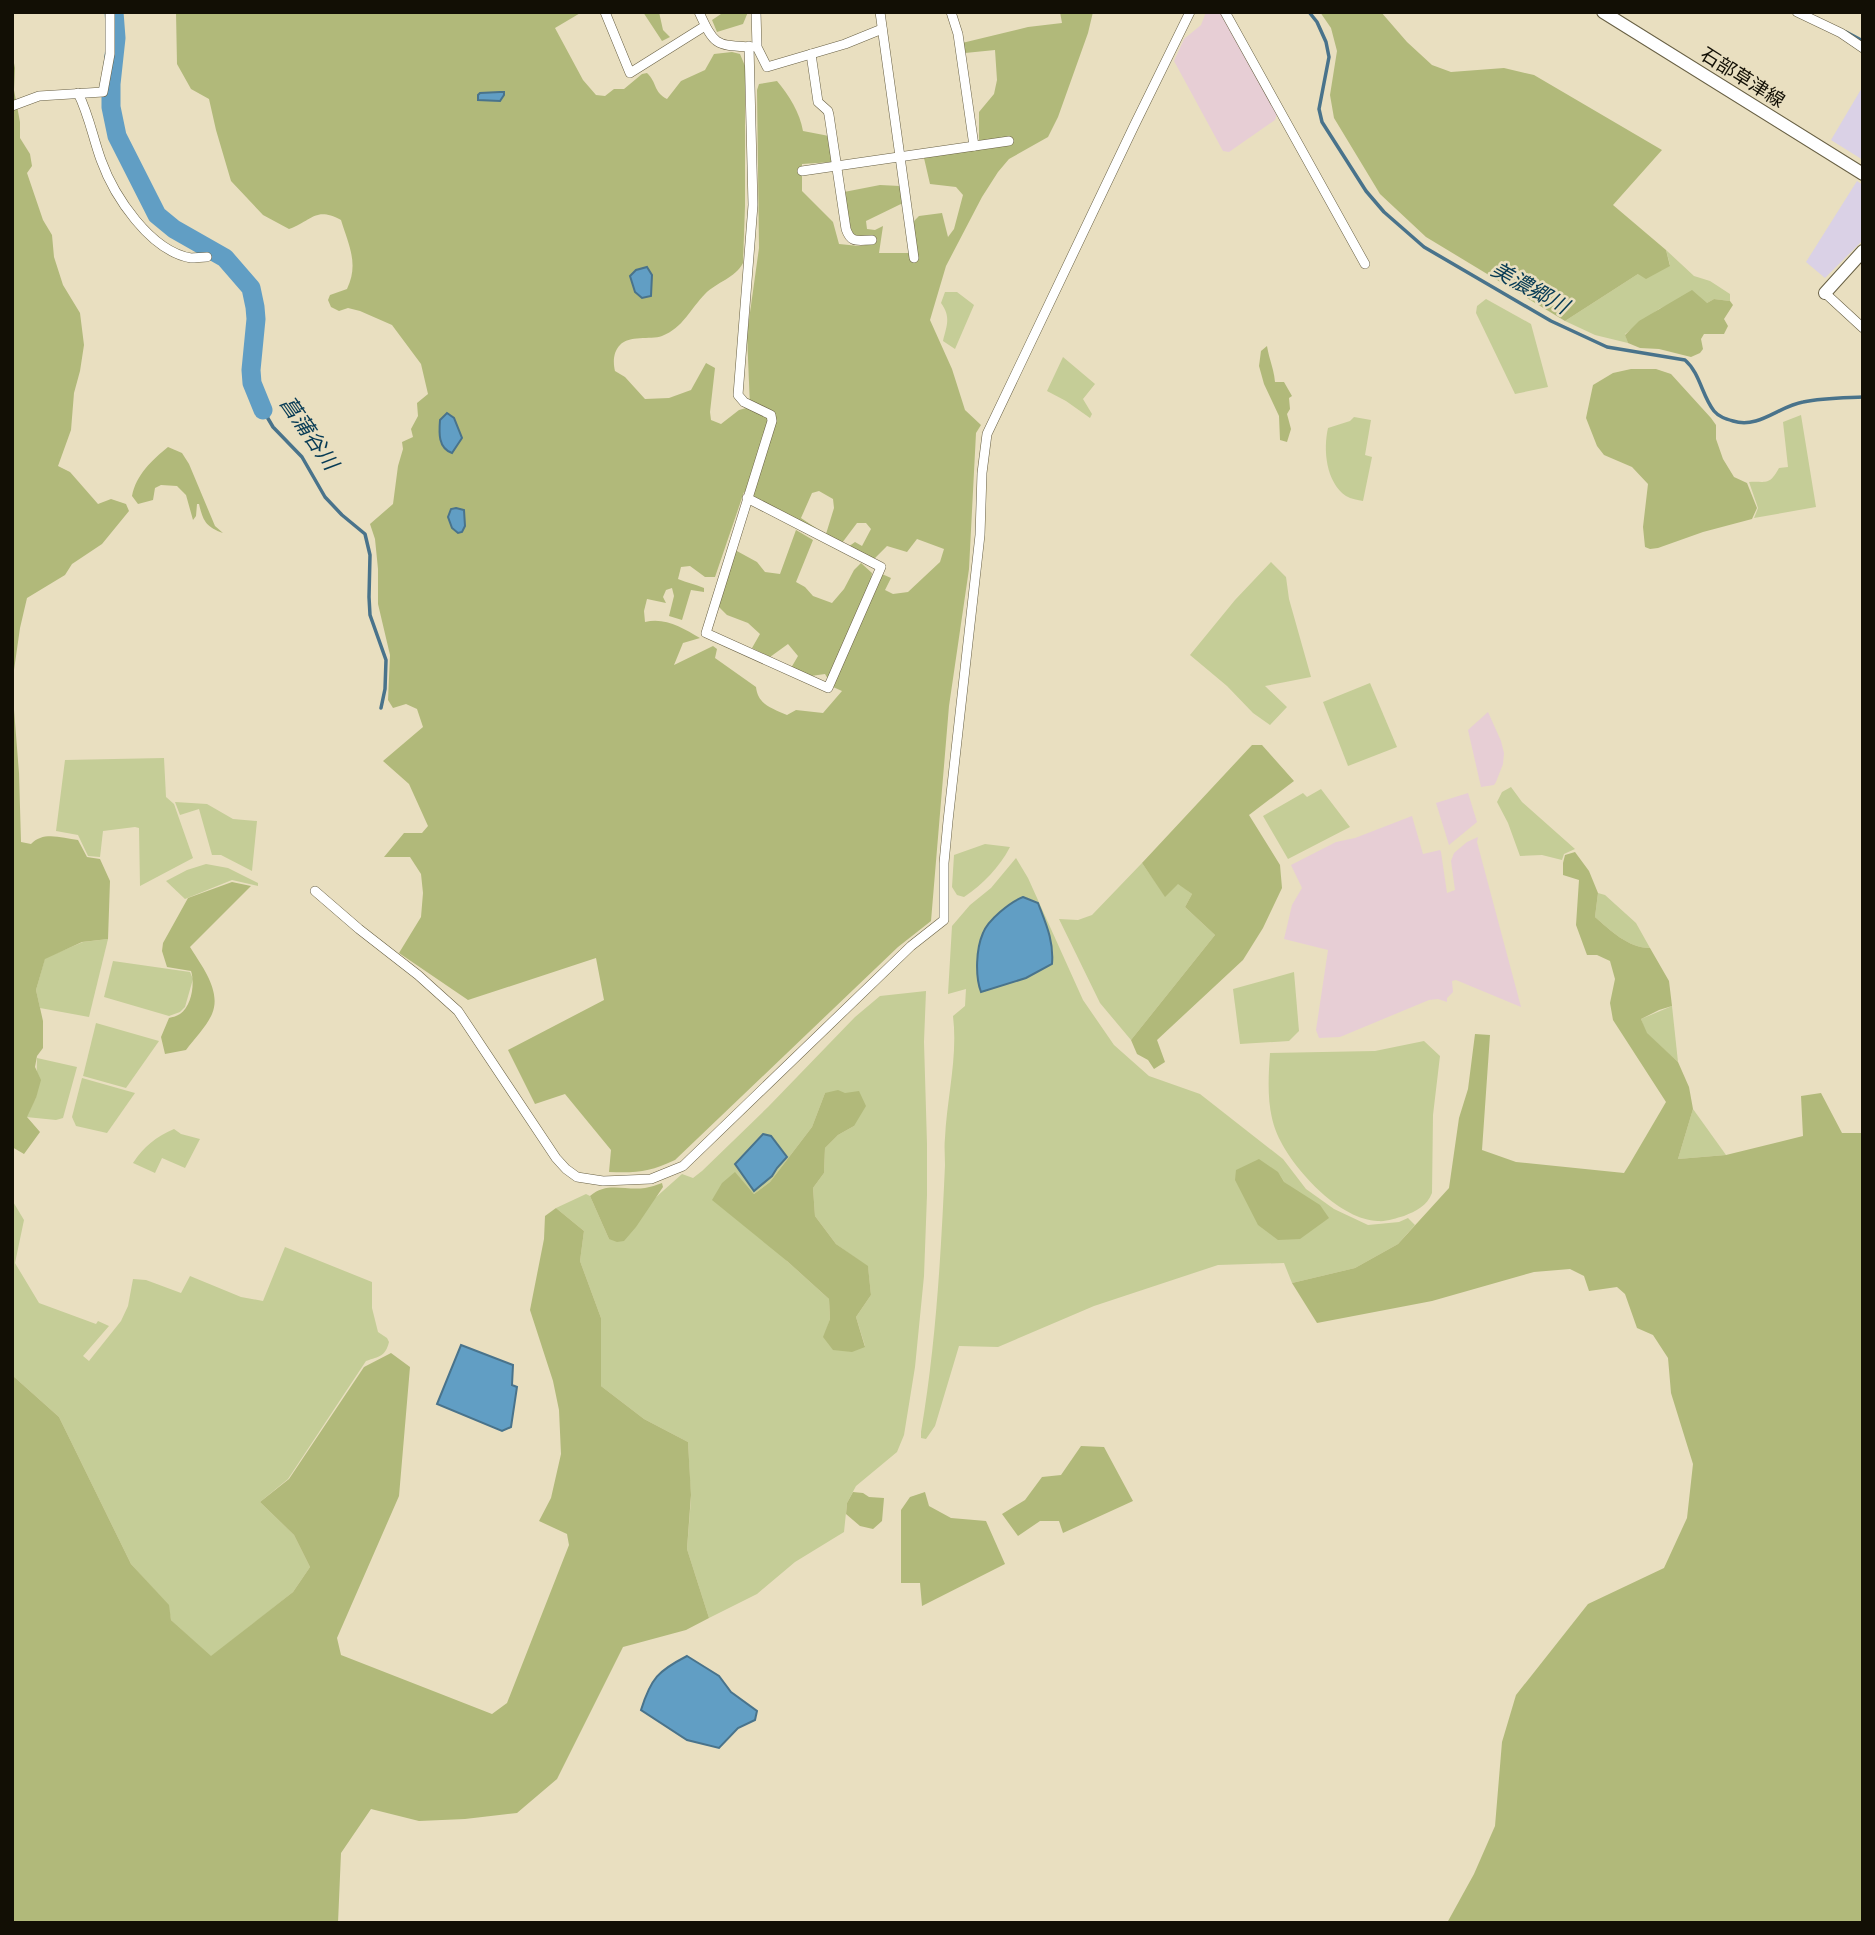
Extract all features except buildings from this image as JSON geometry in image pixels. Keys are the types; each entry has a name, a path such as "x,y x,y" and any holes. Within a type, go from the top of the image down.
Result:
{"main road":[{"name":"石部草津線","path":"1603,12 1863,174"},
{"path":"1825,293 1863,251"}],"street":[{"path":"12,106 39,96 103,92 110,54 110,12"},
{"path":"605,12 630,73 705,26"},
{"path":"699,12 716,41 723,45 753,47"},
{"path":"747,498 881,567 828,688 705,633 747,498 772,421 771,415 744,402 738,395 753,205 750,73 756,12"},
{"path":"880,12 914,258"},
{"path":"951,12 958,34 974,146"},
{"path":"315,891 458,1011 566,1169 578,1177 603,1181 651,1180 683,1166 911,946 944,920 944,863 981,535 982,473 987,434 1190,12"},
{"path":"1225,12 1365,264"},
{"path":"1797,12 1841,33 1863,48"},
{"path":"750,73 845,44 882,29"},
{"path":"753,47 767,67"},
{"path":"811,54 818,102 829,115 843,215 849,237 853,240 872,240"},
{"path":"78,93 102,163 131,215 153,238 171,250 191,258 207,257"},
{"path":"802,171 1009,141"},
{"path":"1825,293 1863,328"}],"shaded area":[{"path":"1206,12 1220,12 1277,114 1275,120 1229,152 1223,151 1174,61 1184,39 1201,25"},
{"path":"1863,86 1863,160 1831,140"},
{"path":"1857,181 1863,185 1863,240 1825,278 1806,262"},
{"path":"1488,712 1501,741 1503,764 1494,785 1481,787 1468,730"},
{"path":"1468,793 1477,822 1449,845 1436,803"},
{"path":"1412,816 1423,854 1441,852 1447,893 1455,890 1451,861 1454,853 1478,837 1477,842 1521,1007 1456,980 1452,981 1453,992 1447,1002 1429,1000 1340,1037 1319,1038 1316,1030 1328,950 1284,939 1292,905 1302,888 1291,865 1336,842 1355,838"}],"green space":[{"path":"176,12 582,12 555,28 583,80 596,95 605,96 614,89 624,89 647,73 659,93 667,99 681,81 705,70 714,54 740,54 745,66 743,263 705,294 676,328 662,336 624,342 616,351 614,361 615,371 625,377 645,399 669,398 691,390 706,363 715,368 710,412 711,420 721,424 739,410 750,407 747,334 759,248 759,84 777,81 793,105 803,131 829,136 832,162 802,164 802,191 833,222 839,244 873,244 873,237 852,235 844,192 880,185 900,186 903,203 866,221 867,229 875,230 883,226 879,253 909,253 911,259 917,262 912,223 919,216 942,213 948,237 954,229 963,195 956,187 930,184 924,158 991,147 979,141 979,112 994,94 997,80 995,50 965,53 962,43 1028,27 1062,23 1060,12 1093,12 1058,117 1048,137 1009,159 998,172 946,266 930,320 952,369 965,410 981,425 976,433 969,569 949,706 931,921 898,947 675,1160 643,1171 609,1172 611,1150 565,1094 535,1104 508,1050 604,1000 596,958 468,1000 399,953 421,917 421,874 410,857 384,857 404,833 422,833 428,826 409,784 383,761 423,727 417,709 406,704 393,708 388,700 390,655 378,604 375,539 370,524 393,504 402,442 413,437 411,429 418,416 417,403 428,394 421,364 392,325 360,311 348,308 339,311 331,307 328,300 330,295 347,289 351,280 352,255 341,220 325,214 319,215 289,229 263,215 231,181 209,99 191,89 177,64","holes":["819,491 833,499 834,508 826,534 842,543 857,523 866,523 871,529 862,546 855,542 848,547 873,560 887,546 907,552 917,539 944,549 940,562 908,592 893,594 885,590 891,578 882,574 870,586 872,573 861,563 832,603 813,596 796,582 813,540 796,530 780,574 765,572 757,562 735,550 717,605 727,615 748,623 760,634 752,648 770,657 788,644 798,656 791,668 811,676 825,674 833,687 842,691 823,713 796,710 787,715 767,705 760,698 756,687 715,658 717,649 713,646 674,665 683,643 700,638 667,622 645,622 647,599 666,603 663,597 666,590 672,588 674,596 669,616 682,620 691,590 704,592 704,588 678,579 681,567 690,566 705,577 715,577 744,492 815,531 816,528 801,518 812,493"]},
{"path":"643,12 659,12 663,30 670,37 662,41"},
{"path":"720,12 748,12 743,24 717,32 712,20 721,14"},
{"path":"1320,12 1381,12 1432,65 1451,72 1504,68 1534,75 1662,150 1613,205 1666,250 1670,266 1646,279 1638,274 1565,321 1426,237 1380,194 1334,118 1330,95 1337,51 1331,28"},
{"path":"12,53 20,138 30,154 32,166 27,173 43,220 52,235 54,257 63,285 80,313 84,345 74,393 71,430 58,466 70,472 98,504 111,499 126,504 129,511 102,544 72,564 65,575 27,598 12,684"},
{"path":"1666,250 1694,276 1710,281 1730,294 1730,301 1714,299 1707,303 1674,302 1659,309 1625,334 1628,343 1595,335 1565,321 1638,274 1670,265"},
{"path":"1692,290 1707,303 1714,299 1730,301 1733,305 1724,319 1728,326 1724,334 1704,334 1701,339 1703,349 1691,357 1659,349 1640,348 1628,343 1625,335 1639,321"},
{"path":"945,292 957,292 974,305 955,349 943,341 947,317 941,303"},
{"path":"1486,299 1531,324 1548,387 1515,394 1476,313 1477,306"},
{"path":"1267,346 1275,382 1284,382 1292,396 1289,398 1290,409 1287,414 1291,429 1287,442 1280,440 1279,416 1259,366 1261,351"},
{"path":"1063,357 1095,384 1083,399 1092,414 1090,418 1047,391"},
{"path":"1631,369 1656,369 1671,374 1711,418 1716,425 1716,439 1723,459 1734,477 1747,483 1757,508 1752,519 1658,548 1645,547 1643,527 1648,484 1632,467 1604,455 1597,446 1586,418 1593,385 1613,373"},
{"path":"1801,415 1816,507 1754,518 1758,508 1749,482 1767,481 1773,478 1779,468 1788,467 1783,422"},
{"path":"1354,417 1371,420 1365,455 1372,457 1363,501 1348,497 1339,490 1330,474 1326,455 1328,428 1350,421"},
{"path":"168,447 182,453 215,526 223,533 206,523 199,504 193,520 186,495 177,486 161,485 155,488 153,500 138,504 132,496 141,475"},
{"path":"1271,562 1286,577 1289,599 1311,677 1265,686 1287,707 1270,725 1253,713 1227,686 1190,655 1235,600"},
{"path":"1370,683 1397,747 1348,766 1323,702"},
{"path":"12,684 21,842 31,844 47,836 78,840 87,857 100,859 110,881 108,939 82,942 45,959 36,990 43,1021 43,1048 37,1056 35,1067 41,1080 27,1117 40,1132 24,1154 12,1147"},
{"path":"1252,745 1262,745 1294,781 1249,815 1280,865 1282,888 1263,928 1243,960 1157,1040 1165,1062 1154,1069 1148,1060 1137,1054 1131,1040 1215,935 1185,907 1192,894 1178,884 1165,897 1142,863"},
{"path":"164,758 166,797 174,804 193,858 140,886 139,828 103,831 100,857 88,856 78,835 56,831 65,760"},
{"path":"1511,787 1522,802 1575,849 1564,854 1562,860 1542,855 1520,856 1497,802 1502,792"},
{"path":"1321,789 1350,827 1288,859 1263,816 1303,793 1307,797"},
{"path":"175,802 207,804 233,819 257,821 252,871 221,855 212,855 199,809 180,815"},
{"path":"985,844 1010,847 996,869 984,881 964,897 957,895 952,887 954,855"},
{"path":"1575,852 1589,871 1598,893 1595,917 1627,942 1650,948 1669,981 1672,1006 1641,1019 1647,1033 1678,1062 1689,1087 1693,1109 1678,1159 1726,1155 1803,1136 1801,1096 1821,1093 1842,1133 1863,1133 1863,1923 1447,1923 1474,1874 1495,1826 1502,1742 1516,1695 1588,1604 1664,1568 1687,1518 1693,1464 1671,1393 1668,1358 1653,1335 1637,1328 1625,1294 1617,1287 1589,1291 1584,1276 1570,1269 1534,1272 1432,1301 1317,1323 1292,1283 1355,1268 1398,1244 1449,1188 1459,1118 1468,1089 1475,1034 1490,1035 1482,1150 1516,1162 1624,1173 1666,1102 1613,1020 1610,1003 1615,979 1610,961 1597,955 1587,955 1576,925 1579,880 1563,875 1565,855"},
{"path":"1016,858 1028,878 1083,1000 1114,1045 1149,1076 1200,1094 1283,1159 1306,1189 1334,1209 1368,1225 1399,1222 1408,1218 1415,1225 1398,1244 1355,1268 1292,1283 1284,1263 1218,1265 1094,1306 998,1347 959,1346 935,1426 926,1439 921,1438 921,1432 937,1299 946,1123 954,1047 953,1016 965,1006 966,989 948,994 952,926 970,905 991,888","holes":["1285,1182 1328,1218 1313,1228"]},
{"path":"1142,863 1165,896 1178,883 1192,894 1185,907 1215,935 1131,1040 1100,1003 1059,919 1078,920 1092,915"},
{"path":"206,864 228,868 258,883 258,886 232,880 185,899 166,881"},
{"path":"232,882 251,886 190,947 212,987 212,1014 186,1050 165,1054 161,1037 169,1018 180,1014 187,1006 193,982 191,971 167,967 162,951 163,943 188,898"},
{"path":"1598,893 1605,895 1636,923 1650,948 1627,942 1595,917"},
{"path":"108,939 89,1017 40,1008 36,990 45,958 83,942"},
{"path":"113,961 190,972 193,979 185,1007 169,1016 104,997"},
{"path":"1294,972 1299,1031 1289,1041 1240,1044 1233,989"},
{"path":"926,991 924,1042 927,1195 924,1276 915,1367 904,1435 897,1452 856,1486 847,1503 844,1532 795,1562 757,1594 709,1618 687,1549 691,1499 688,1442 644,1419 601,1386 601,1318 580,1261 584,1231 556,1208 586,1194 590,1196 609,1239 682,1174 693,1178 702,1171 855,1017 880,996","holes":["825,1093 845,1093 854,1126 838,1135 825,1148 824,1173 813,1188 815,1216 836,1244 868,1267 871,1295 856,1317 865,1346 824,1337 830,1319 829,1299 787,1261 735,1173 754,1194 770,1182 812,1127"]},
{"path":"1672,1006 1678,1062 1646,1033 1641,1019"},
{"path":"96,1023 159,1041 126,1088 83,1076"},
{"path":"1424,1041 1440,1056 1433,1115 1432,1193 1424,1205 1404,1216 1381,1221 1364,1219 1349,1213 1322,1193 1298,1167 1281,1142 1270,1110 1270,1053 1375,1051"},
{"path":"37,1058 77,1067 63,1118 56,1120 26,1117 36,1098"},
{"path":"82,1078 135,1093 107,1133 76,1126 72,1117"},
{"path":"838,1090 845,1093 859,1091 866,1106 854,1126 838,1135 825,1148 824,1173 813,1188 815,1216 836,1244 868,1266 871,1295 856,1317 865,1347 852,1352 833,1350 823,1337 830,1319 829,1299 712,1200 722,1183 735,1172 754,1194 770,1182 812,1127 825,1093"},
{"path":"1693,1109 1726,1155 1678,1159"},
{"path":"174,1129 181,1134 200,1139 185,1168 162,1158 155,1173 133,1163 151,1143"},
{"path":"1259,1159 1278,1172 1284,1182 1320,1205 1329,1218 1300,1239 1278,1240 1258,1225 1235,1180 1236,1170"},
{"path":"662,1183 663,1187 624,1241 609,1239 590,1196 603,1189 638,1189"},
{"path":"12,1200 24,1220 15,1263 39,1303 96,1324 98,1321 109,1326 83,1356 89,1361 121,1321 128,1306 133,1279 146,1280 181,1293 190,1276 241,1297 263,1301 285,1247 372,1282 372,1308 378,1332 389,1342 386,1351 366,1361 288,1479 260,1502 294,1535 310,1567 293,1592 211,1657 171,1620 168,1605 131,1564 59,1417 12,1375"},
{"path":"556,1208 584,1231 580,1261 601,1318 601,1386 644,1419 688,1442 691,1495 687,1549 709,1618 686,1630 623,1647 557,1779 517,1813 419,1821 371,1809 341,1853 338,1923 12,1923 12,1375 59,1417 131,1564 169,1605 171,1620 211,1656 293,1592 310,1567 294,1535 260,1502 289,1479 364,1367 391,1353 410,1367 399,1496 337,1638 341,1655 492,1714 507,1703 569,1545 567,1534 539,1521 551,1498 561,1454 559,1410 553,1381 530,1310 544,1239 545,1216"},
{"path":"1081,1446 1104,1447 1133,1501 1063,1533 1059,1521 1040,1521 1018,1536 1002,1514 1025,1500 1042,1477 1061,1475"},
{"path":"853,1492 884,1498 882,1521 873,1529 860,1526 846,1514 847,1503"},
{"path":"925,1492 929,1506 951,1518 986,1521 1005,1564 922,1606 920,1583 901,1583 901,1510 910,1497"}],"water":[{"path":"504,92 500,101 478,100 480,93"},
{"path":"647,267 652,275 651,296 642,298 635,292 630,276 636,270"},
{"path":"447,413 454,418 462,438 452,453 444,448 440,435 440,420"},
{"path":"451,509 464,510 465,526 462,532 458,533 452,528 448,517"},
{"path":"1023,897 1038,903 1051,940 1052,964 1026,978 981,992 977,962 983,933 1000,912"},
{"path":"763,1134 771,1136 787,1157 772,1176 754,1191 735,1164"},
{"path":"461,1345 513,1365 512,1385 517,1387 511,1427 502,1431 437,1404"},
{"path":"687,1656 719,1676 731,1692 757,1711 755,1720 738,1728 719,1748 687,1740 641,1710 648,1690 662,1671"}],"waterway":[{"name":"菖蒲谷川","path":"114,12 116,38 111,107 117,136 157,215 174,229 225,258 251,288 256,319 252,383 263,410"},
{"name":"美濃郷川","path":"1309,12 1326,42 1329,57 1319,109 1322,122 1366,191 1384,212 1424,247 1551,321 1607,347 1685,360 1694,371 1714,411 1728,419 1742,423 1752,422 1794,404 1863,397"},
{"path":"1846,32 1863,41"},
{"name":"菖蒲谷川","path":"263,410 273,427 302,457 325,497 365,534 370,555 370,615 386,660 381,708"}]}
